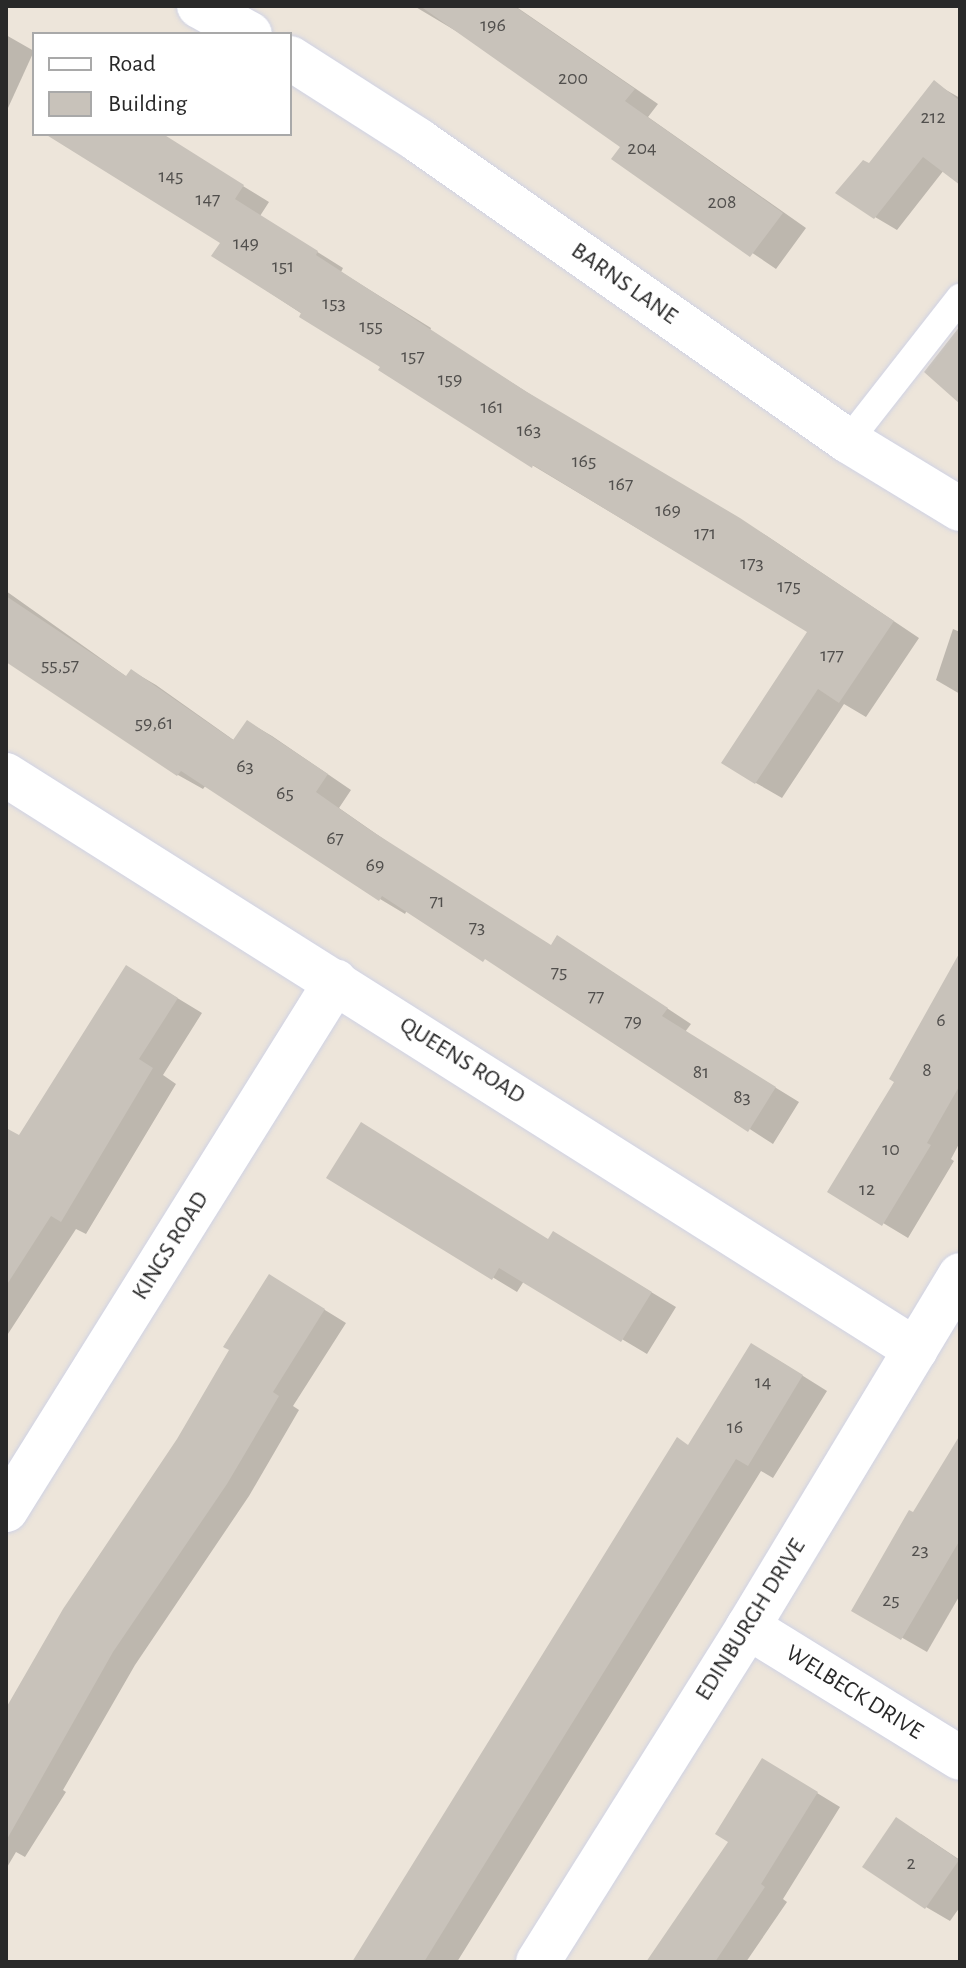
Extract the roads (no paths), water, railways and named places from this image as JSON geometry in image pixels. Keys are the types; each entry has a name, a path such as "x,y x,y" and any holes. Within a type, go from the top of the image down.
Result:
{"street":[{"path":"199,6 246,32"},
{"name":"BARNS LANE","path":"292,59 418,140 848,441 960,509"},
{"name":"QUEENS ROAD","path":"6,775 916,1350"},
{"name":"KINGS ROAD","path":"6,1510 336,981"},
{"name":"EDINBURGH DRIVE","path":"538,1962 748,1627 960,1275"},
{"name":"WELBECK DRIVE","path":"748,1627 960,1758"}],"lane":[{"path":"848,441 960,298"}]}
